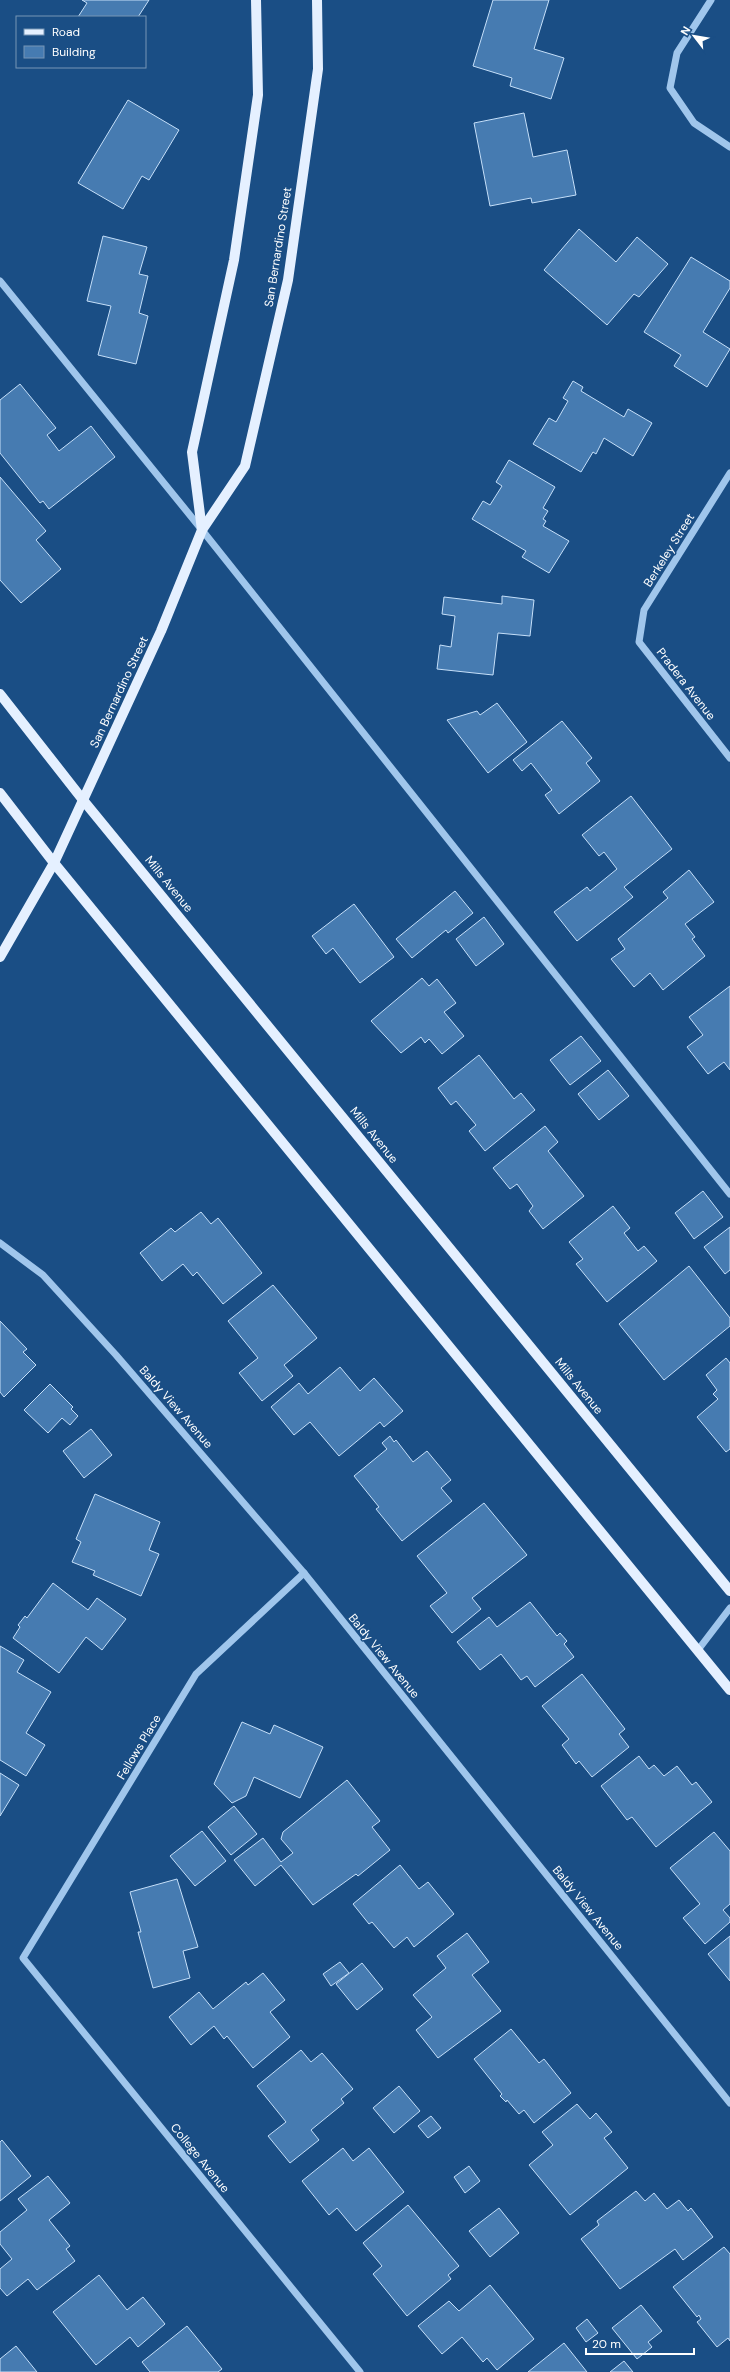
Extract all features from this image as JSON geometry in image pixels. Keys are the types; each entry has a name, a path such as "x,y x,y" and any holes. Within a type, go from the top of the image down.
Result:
{"main road":[{"name":"San Bernardino Street","path":"202,530 192,452 234,260 258,95 256,0"},
{"name":"San Bernardino Street","path":"0,957 54,863 161,630 202,530 245,466 288,280 318,68 317,0"},
{"name":"Mills Avenue","path":"0,694 83,800 730,1591"},
{"path":"0,793 54,863 730,1690"}],"street":[{"path":"711,0 677,52 670,88 694,123 730,147"},
{"path":"0,281 202,530 730,1194"},
{"name":"Berkeley Street","path":"639,642 644,610 730,473"},
{"name":"Pradera Avenue","path":"639,642 730,758"},
{"name":"Baldy View Avenue","path":"0,1243 43,1275 116,1355 304,1573 730,2102"},
{"name":"Fellows Place","path":"23,1958 196,1674 304,1573"},
{"path":"698,1650 730,1608"},
{"name":"College Avenue","path":"23,1958 360,2372"}],"building":[{"path":"82,0 149,0 139,16 79,16 87,3"},
{"path":"493,0 549,0 534,49 564,58 551,99 510,86 512,78 473,66"},
{"path":"128,100 179,130 149,180 142,176 123,209 78,183"},
{"path":"524,113 533,157 567,150 576,195 532,203 531,198 490,206 474,123"},
{"path":"579,229 616,262 637,237 668,264 639,297 634,294 607,325 544,270"},
{"path":"103,236 147,247 139,274 148,276 139,313 148,316 136,364 98,355 111,306 87,301"},
{"path":"691,257 730,281 730,288 703,332 730,349 707,387 674,366 681,355 644,332"},
{"path":"573,381 583,387 581,391 624,417 628,409 652,423 633,456 604,438 596,454 593,452 581,472 533,444 549,418 556,422 568,401 563,398"},
{"path":"20,384 56,428 47,435 59,451 91,426 115,457 49,509 43,501 40,503 0,453 0,400"},
{"path":"509,460 555,487 543,508 548,511 543,519 546,521 543,526 569,541 549,573 522,557 526,551 472,519 483,501 490,505 502,486 496,482"},
{"path":"0,477 46,531 36,540 61,569 21,603 0,580"},
{"path":"502,596 534,600 530,636 498,633 493,675 437,669 440,645 451,647 455,616 442,614 444,597 502,604"},
{"path":"497,703 527,742 488,773 447,720 477,711 480,715"},
{"path":"562,721 592,758 586,763 600,781 559,814 545,795 552,790 531,763 522,771 513,760"},
{"path":"631,796 672,849 624,887 633,897 577,941 554,912 587,887 590,891 617,869 604,852 599,856 582,835"},
{"path":"689,870 714,902 685,924 695,937 692,939 705,956 663,990 650,973 634,987 611,959 625,949 618,939 668,898 663,892"},
{"path":"455,891 473,913 448,933 446,930 412,958 396,939"},
{"path":"354,904 394,957 360,983 333,948 326,954 312,936"},
{"path":"484,917 504,944 476,966 456,939"},
{"path":"422,978 429,986 437,979 456,1003 444,1012 464,1036 442,1054 429,1039 425,1043 421,1037 401,1053 371,1021"},
{"path":"730,986 730,1070 724,1062 708,1074 687,1047 703,1035 689,1017"},
{"path":"581,1036 601,1061 570,1085 550,1060"},
{"path":"479,1055 514,1099 521,1093 535,1110 485,1151 469,1131 476,1125 456,1101 451,1105 438,1088"},
{"path":"608,1070 629,1096 599,1120 578,1094"},
{"path":"545,1126 558,1142 548,1151 584,1196 543,1229 529,1211 533,1206 517,1184 510,1189 493,1168"},
{"path":"703,1191 723,1217 694,1239 675,1213"},
{"path":"613,1206 630,1228 624,1233 638,1251 644,1246 657,1261 607,1302 576,1264 583,1259 569,1242"},
{"path":"201,1212 211,1224 218,1218 262,1273 223,1304 197,1272 193,1276 183,1264 162,1281 140,1253 171,1228 175,1232"},
{"path":"730,1227 730,1270 725,1274 704,1247"},
{"path":"689,1266 730,1318 730,1326 664,1380 619,1324"},
{"path":"273,1285 317,1338 284,1365 293,1376 262,1401 239,1373 258,1358 228,1321"},
{"path":"0,1321 27,1349 23,1352 36,1365 4,1397 0,1392"},
{"path":"726,1358 730,1363 730,1449 726,1452 697,1417 718,1399 713,1394 717,1390 706,1375"},
{"path":"340,1367 360,1391 374,1378 403,1411 384,1427 380,1422 339,1456 310,1422 294,1435 271,1407 299,1383 308,1394"},
{"path":"50,1384 73,1407 71,1409 78,1416 70,1425 62,1418 48,1433 24,1410"},
{"path":"91,1429 112,1455 84,1478 63,1451"},
{"path":"390,1436 394,1442 396,1440 413,1462 427,1451 451,1480 441,1488 452,1501 402,1541 376,1509 379,1507 354,1476 387,1449 382,1443"},
{"path":"95,1494 160,1522 149,1550 159,1554 141,1596 93,1575 95,1571 72,1562 81,1542 76,1539"},
{"path":"484,1503 527,1555 472,1598 481,1609 452,1633 430,1606 447,1593 417,1556"},
{"path":"53,1583 88,1610 97,1598 126,1619 102,1650 86,1637 59,1673 13,1638 20,1627 18,1625 25,1616 27,1618"},
{"path":"530,1602 557,1636 560,1633 567,1641 564,1644 574,1657 535,1687 527,1676 521,1680 501,1654 480,1670 457,1642 489,1617 497,1627"},
{"path":"0,1646 24,1660 17,1672 51,1692 26,1733 45,1745 26,1776 0,1760"},
{"path":"582,1674 625,1729 619,1734 629,1747 592,1777 579,1761 576,1764 562,1745 569,1739 542,1706"},
{"path":"242,1722 270,1734 274,1725 323,1747 300,1798 254,1777 246,1796 232,1803 214,1784"},
{"path":"639,1756 649,1769 654,1765 664,1776 677,1766 692,1785 696,1782 712,1802 656,1847 632,1817 627,1820 601,1786"},
{"path":"0,1773 19,1785 0,1816"},
{"path":"347,1780 380,1821 372,1827 390,1850 358,1876 356,1874 313,1905 281,1865 255,1886 234,1860 263,1838 281,1862 293,1853 281,1839 283,1832"},
{"path":"234,1806 257,1834 231,1855 208,1827"},
{"path":"202,1831 226,1861 195,1886 170,1856"},
{"path":"714,1832 730,1851 730,1904 723,1910 730,1918 730,1922 705,1944 683,1918 700,1904 670,1868"},
{"path":"400,1865 419,1889 428,1882 454,1914 414,1947 407,1937 394,1948 372,1922 369,1924 353,1904"},
{"path":"177,1879 198,1947 183,1951 190,1978 153,1988 138,1932 141,1932 130,1892"},
{"path":"467,1933 489,1962 472,1975 501,2011 438,2058 416,2030 432,2017 413,1995 446,1968 437,1956"},
{"path":"730,1936 730,1981 708,1954"},
{"path":"340,1962 349,1973 331,1986 323,1974"},
{"path":"362,1963 383,1989 357,2010 336,1984"},
{"path":"263,1973 285,2000 270,2012 290,2037 253,2068 227,2036 224,2039 214,2026 191,2045 169,2017 199,1992 213,2009 246,1982 248,1985"},
{"path":"511,2029 539,2063 544,2059 571,2093 534,2123 524,2110 519,2114 507,2100 506,2102 500,2096 502,2094 474,2059"},
{"path":"301,2050 311,2062 322,2053 353,2089 341,2099 344,2103 311,2130 319,2140 290,2163 268,2136 286,2122 257,2086"},
{"path":"399,2086 420,2111 394,2133 373,2108"},
{"path":"577,2104 590,2119 596,2113 612,2132 604,2138 628,2168 570,2215 529,2165 553,2145 542,2132"},
{"path":"431,2116 441,2128 428,2138 418,2126"},
{"path":"2,2140 31,2176 0,2201 0,2142"},
{"path":"343,2148 353,2161 369,2148 404,2192 356,2231 337,2208 329,2215 302,2181"},
{"path":"469,2166 480,2181 465,2193 454,2177"},
{"path":"48,2176 70,2203 49,2220 70,2246 66,2249 75,2261 37,2290 28,2279 7,2296 0,2288 0,2269 12,2259 0,2244 0,2232 27,2210 18,2199"},
{"path":"636,2191 645,2201 654,2193 667,2209 679,2200 688,2211 691,2208 713,2237 683,2260 675,2249 620,2289 581,2239 599,2225 597,2221"},
{"path":"408,2205 459,2266 448,2275 451,2279 407,2316 373,2274 382,2266 363,2243"},
{"path":"499,2208 519,2233 490,2257 469,2231"},
{"path":"724,2247 730,2254 730,2341 728,2338 717,2347 697,2322 701,2319 699,2315 697,2317 673,2287"},
{"path":"99,2275 127,2310 143,2297 165,2324 138,2347 130,2337 96,2365 53,2312"},
{"path":"490,2285 534,2339 497,2370 487,2358 483,2362 462,2337 442,2354 418,2326 449,2301 459,2311"},
{"path":"641,2305 662,2331 648,2342 652,2347 637,2359 612,2328"},
{"path":"587,2319 598,2333 586,2342 576,2328"},
{"path":"187,2326 222,2369 218,2372 150,2372 142,2362"},
{"path":"564,2343 587,2372 528,2372"},
{"path":"16,2346 37,2372 0,2372 0,2359"},
{"path":"624,2361 633,2372 610,2372"}]}
